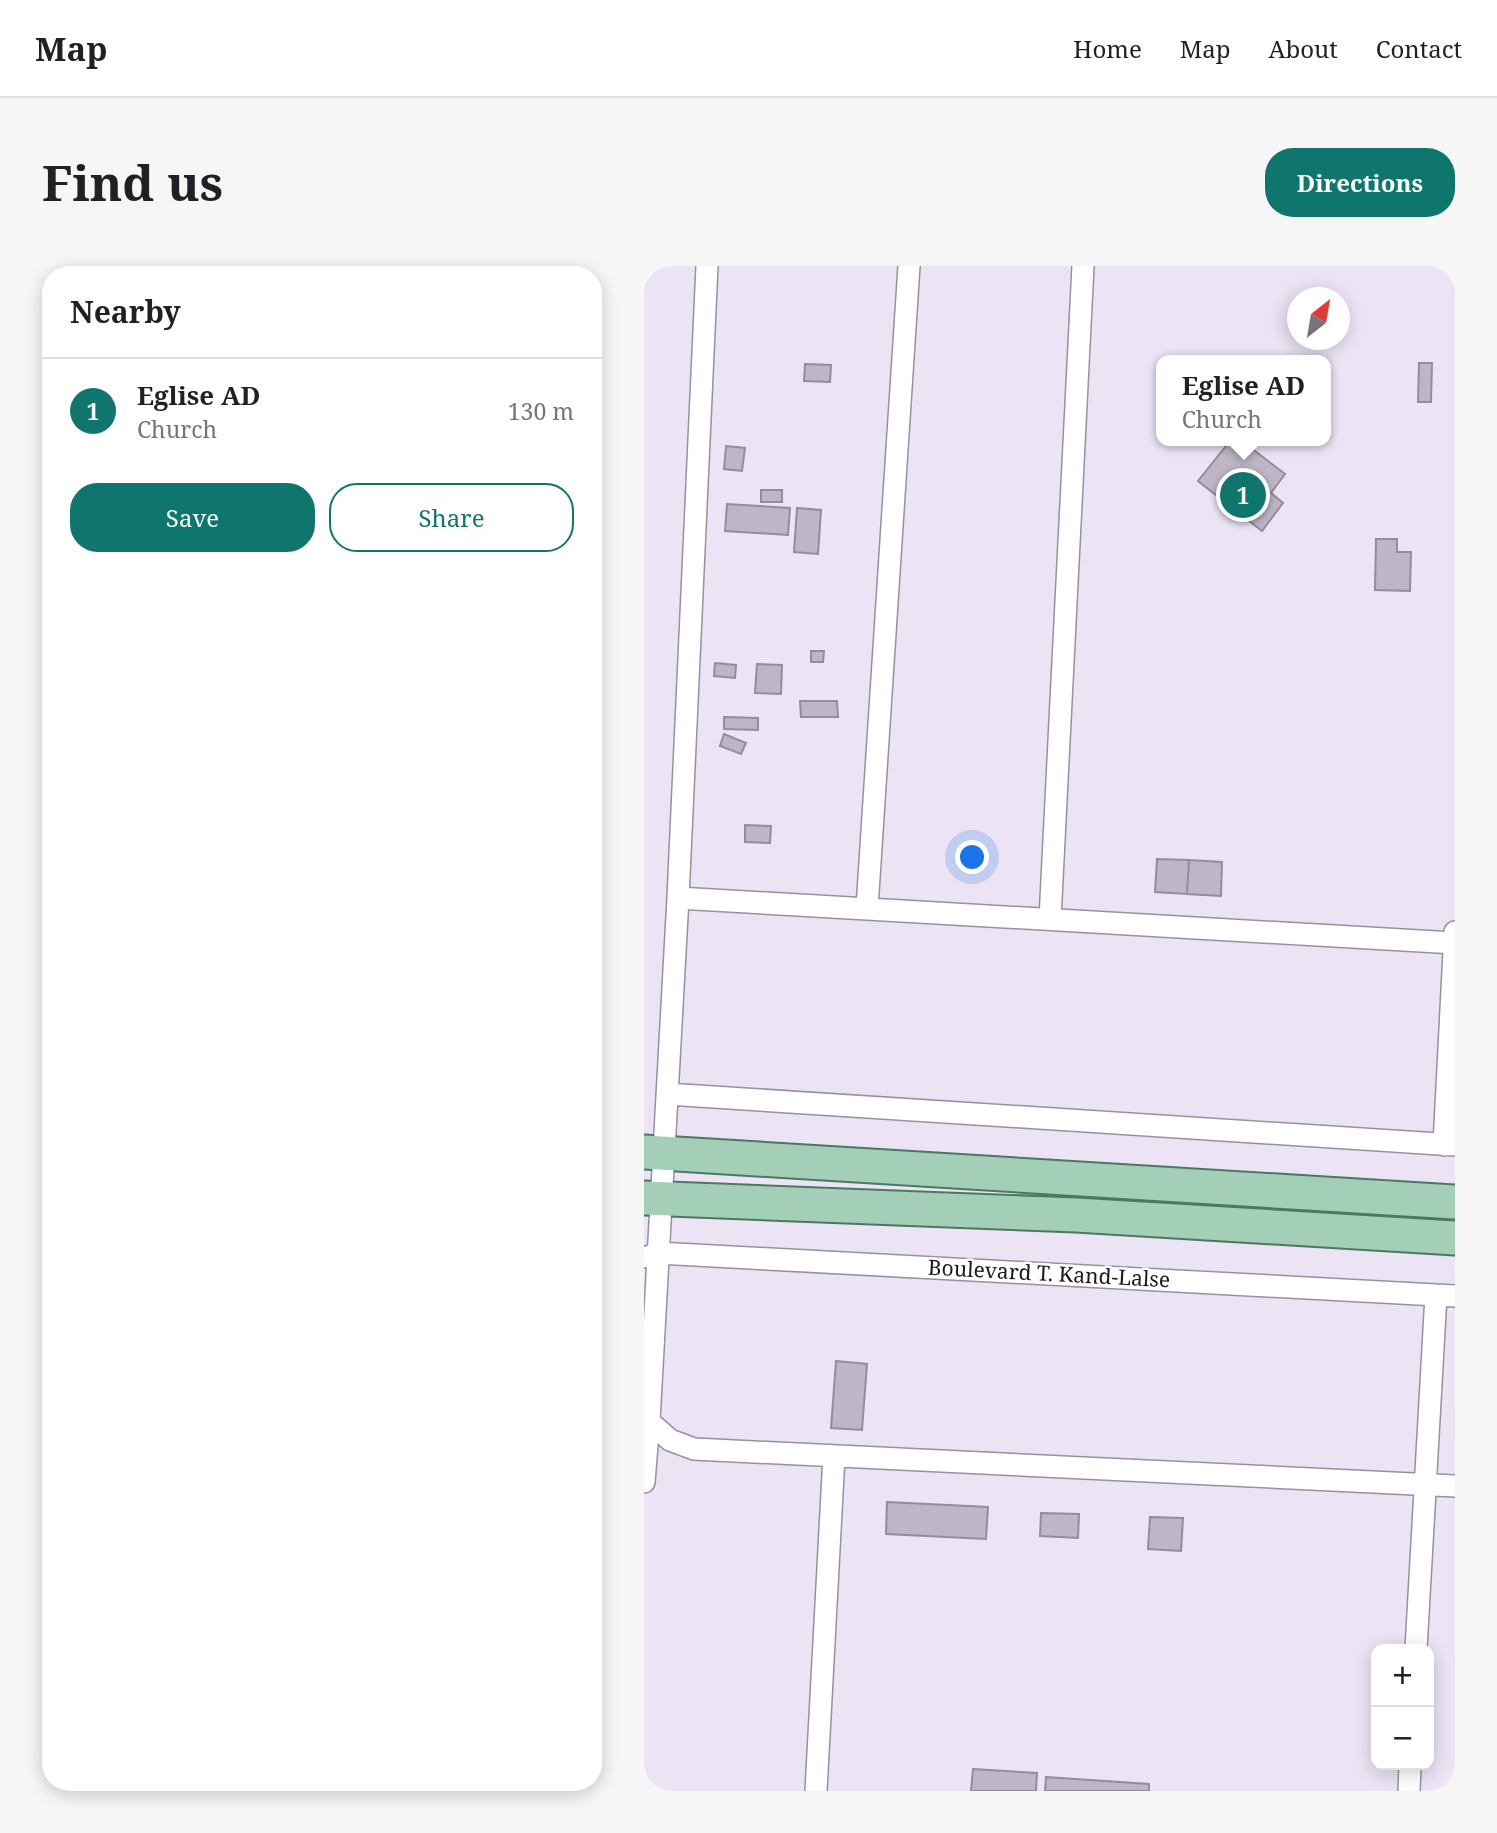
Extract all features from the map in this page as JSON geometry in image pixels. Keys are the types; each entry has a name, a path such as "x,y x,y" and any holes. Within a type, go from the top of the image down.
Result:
{"main road":[{"path":"654,1152 1455,1202"},
{"path":"652,1199 1062,1214 1455,1238"}],"street":[{"path":"644,1482 654,1152 667,1094 707,266"},
{"path":"867,908 909,266"},
{"path":"1050,919 1083,266"},
{"path":"677,898 1455,943"},
{"path":"667,1094 1449,1145 1455,929"},
{"name":"Boulevard T. Kand-Lalse","path":"651,1255 1445,1295"},
{"path":"1416,1644 1425,1484 1445,1295"},
{"path":"647,1419 670,1440 694,1449 1455,1486"},
{"path":"816,1791 834,1456"},
{"path":"1409,1791 1410,1770"}],"building":[{"path":"1419,363 1432,363 1431,402 1418,402"},
{"path":"805,364 831,365 830,382 804,381"},
{"path":"726,446 745,448 742,471 724,469"},
{"path":"1226,446 1249,446 1285,474 1271,493 1283,503 1262,531 1198,481"},
{"path":"761,490 782,490 782,502 761,502"},
{"path":"727,504 790,508 788,535 725,531"},
{"path":"797,508 821,510 818,554 794,552"},
{"path":"1376,539 1397,539 1397,552 1411,552 1410,591 1375,590"},
{"path":"811,651 824,651 823,662 811,662"},
{"path":"715,663 736,665 735,678 714,676"},
{"path":"757,664 782,665 781,694 755,693"},
{"path":"800,701 837,701 838,717 801,717"},
{"path":"724,717 758,718 758,730 724,729"},
{"path":"724,734 746,743 741,754 720,746"},
{"path":"745,825 771,826 770,843 745,842"},
{"path":"1157,859 1189,860 1187,894 1155,892"},
{"path":"1189,860 1222,862 1221,896 1187,894"},
{"path":"836,1361 867,1364 862,1430 831,1428"},
{"path":"887,1502 988,1507 986,1539 886,1534"},
{"path":"1041,1513 1079,1514 1078,1538 1040,1536"},
{"path":"1150,1517 1183,1518 1181,1551 1148,1549"},
{"path":"973,1769 1037,1773 1036,1791 971,1791"},
{"path":"1046,1777 1149,1784 1149,1791 1045,1791"}],"place":[{"name":"Eglise AD","path":"1243,495"}]}
